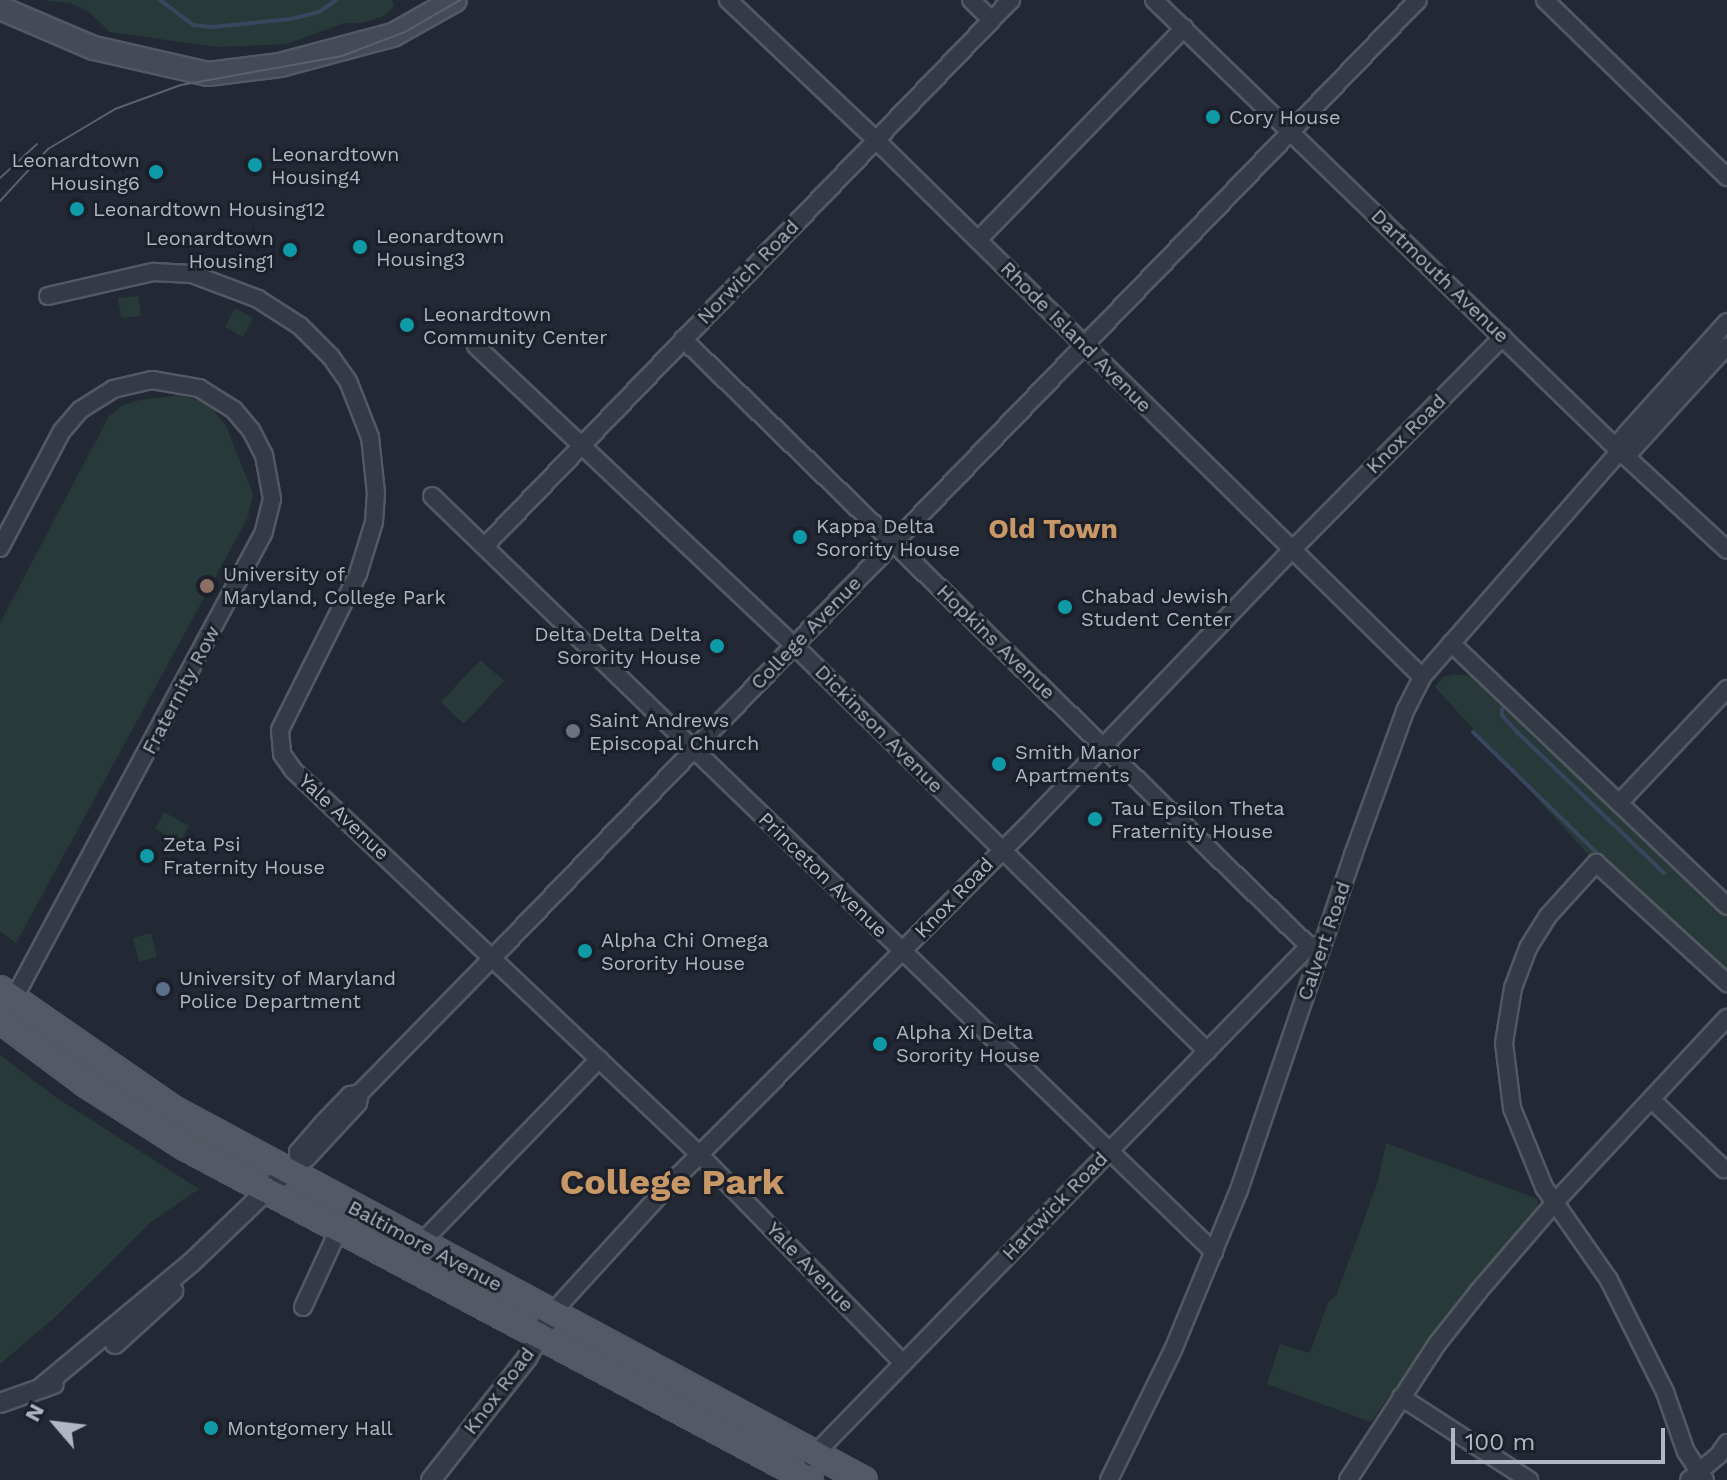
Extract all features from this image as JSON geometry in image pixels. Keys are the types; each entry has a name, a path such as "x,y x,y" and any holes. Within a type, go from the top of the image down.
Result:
{"main road":[{"path":"0,8 94,48 208,74 280,65 393,35 455,0"},
{"name":"Baltimore Avenue","path":"4,1003 175,1110 292,1167 421,1243 864,1480"},
{"name":"Baltimore Avenue","path":"4,1003 128,1112 268,1192 803,1478"}],"street":[{"name":"Rhode Island Avenue","path":"728,0 876,140 1422,677"},
{"path":"971,0 992,20"},
{"name":"Norwich Road","path":"485,546 1011,0"},
{"name":"Dartmouth Avenue","path":"1154,0 1620,451 1727,550"},
{"name":"College Avenue","path":"292,1167 307,1158 358,1103 360,1093 1418,0"},
{"path":"1545,0 1727,177"},
{"path":"978,240 1184,28"},
{"name":"Yale Avenue","path":"48,296 153,272 192,274 258,299 281,313 331,357 348,381 370,437 376,493 374,522 358,574 280,730 280,748 293,770 701,1156 903,1363"},
{"name":"Calvert Road","path":"1109,1480 1173,1350 1214,1252 1316,945 1405,711 1422,677 1620,451 1621,440 1727,322"},
{"name":"Knox Road","path":"431,1480 527,1358 552,1313 626,1230 903,952 1503,337"},
{"name":"Hopkins Avenue","path":"683,339 1104,747 1316,945"},
{"name":"Dickinson Avenue","path":"476,346 794,646 1207,1051"},
{"name":"Calvert Road","path":"1620,451 1631,451 1727,346"},
{"name":"Fraternity Row","path":"0,548 62,431 80,410 113,389 152,380 199,388 238,415 264,455 272,499 264,532 4,1003"},
{"name":"Princeton Avenue","path":"432,496 1214,1252"},
{"path":"1451,643 1727,906"},
{"path":"1620,802 1727,689"},
{"path":"1727,983 1596,863 1535,935 1521,965 1507,1014 1505,1063 1512,1108 1544,1187 1557,1200 1609,1280 1665,1392 1698,1477 1727,1443"},
{"name":"Hartwick Road","path":"803,1478 814,1453 1109,1150 1316,945"},
{"path":"1348,1480 1401,1397 1467,1305 1557,1200 1727,1018"},
{"path":"421,1243 599,1059"},
{"path":"1652,1100 1724,1169"},
{"path":"0,1403 42,1387 191,1263 292,1167"},
{"path":"303,1307 339,1229"},
{"path":"1401,1397 1529,1480"}],"shaded area":[{"path":"42,0 392,0 394,6 384,16 361,23 344,23 287,44 216,47 110,32 89,12 70,3"},
{"path":"138,296 141,316 121,318 118,298"},
{"path":"235,308 253,318 243,337 225,327"},
{"path":"179,395 208,403 226,426 253,494 248,517 16,943 0,931 0,623 109,416 123,405"},
{"path":"480,660 504,681 464,724 441,702"},
{"path":"1454,674 1472,676 1617,806 1727,913 1727,983 1596,863 1435,687 1443,677"},
{"path":"164,812 189,826 180,842 155,829"},
{"path":"151,933 157,957 139,962 133,938"},
{"path":"0,1055 54,1096 199,1189 151,1222 52,1320 0,1364"},
{"path":"1386,1143 1538,1199 1537,1212 1447,1314 1371,1422 1267,1384 1280,1344 1310,1353 1328,1302 1336,1296 1378,1181"}],"waterway":[{"path":"160,0 193,25 212,27 291,19 319,12 336,0"},
{"path":"1502,709 1502,715 1517,732 1664,873"},
{"path":"1473,732 1603,859"},
{"path":"1610,865 1727,971"}],"tram line":[{"path":"0,201 48,149 115,109 181,85 342,56 405,32 460,0"},
{"path":"0,178 37,144"}],"place":[{"name":"Cory House","path":"1213,117"},
{"name":"Leonardtown Housing4","path":"255,165"},
{"name":"Leonardtown Housing6","path":"156,172"},
{"name":"Leonardtown Housing12","path":"77,209"},
{"name":"Leonardtown Housing3","path":"360,247"},
{"name":"Leonardtown Housing1","path":"290,250"},
{"name":"Leonardtown Community Center","path":"407,325"},
{"name":"Kappa Delta Sorority House","path":"800,537"},
{"name":"University of Maryland, College Park","path":"207,586"},
{"name":"Chabad Jewish Student Center","path":"1065,607"},
{"name":"Delta Delta Delta Sorority House","path":"717,646"},
{"name":"Saint Andrews Episcopal Church","path":"573,731"},
{"name":"Smith Manor Apartments","path":"999,764"},
{"name":"Tau Epsilon Theta Fraternity House","path":"1095,819"},
{"name":"Zeta Psi Fraternity House","path":"147,856"},
{"name":"Alpha Chi Omega Sorority House","path":"585,951"},
{"name":"University of Maryland Police Department","path":"163,989"},
{"name":"Alpha Xi Delta Sorority House","path":"880,1044"},
{"name":"Montgomery Hall","path":"211,1428"}],"district":[{"name":"Old Town","path":"1053,529"},
{"name":"College Park","path":"672,1183"}]}
